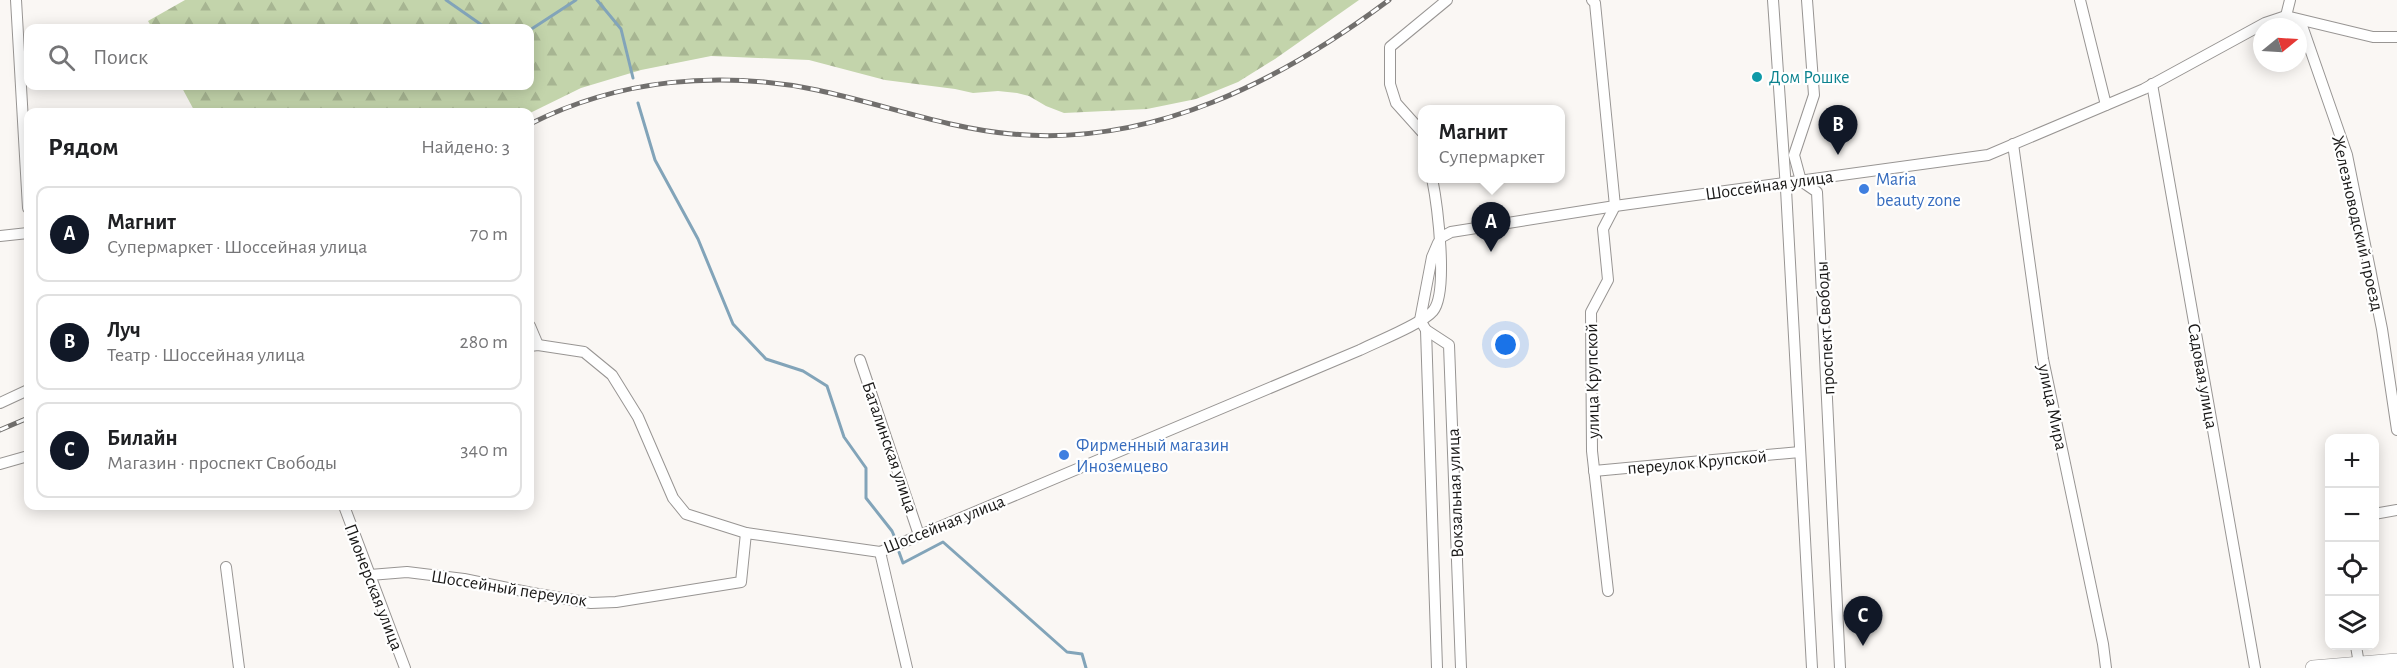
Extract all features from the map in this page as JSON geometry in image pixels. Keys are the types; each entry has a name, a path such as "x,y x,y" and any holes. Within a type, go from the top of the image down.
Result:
{"main road":[{"path":"2313,668 2397,661"}],"street":[{"path":"16,0 24,139"},
{"path":"1418,128 1396,103 1390,84 1390,47 1447,0"},
{"name":"улица Крупской","path":"1592,0 1595,3 1615,206 1603,229 1608,280 1591,312 1594,471 1608,591"},
{"name":"проспект Свободы","path":"1773,0 1812,668"},
{"name":"проспект Свободы","path":"1807,0 1814,95 1794,155 1801,181 1817,192 1840,668"},
{"path":"2080,0 2106,105"},
{"path":"2290,0 2286,16 2293,18"},
{"name":"Шоссейная улица","path":"1440,238 1451,232 1615,206 1988,155 2152,84 2265,23 2286,16"},
{"path":"2307,22 2373,37 2397,36"},
{"name":"Железноводский проезд","path":"2307,40 2347,155 2382,329 2397,430"},
{"name":"Садовая улица","path":"2152,84 2255,668"},
{"name":"улица Мира","path":"2013,144 2043,359 2103,644 2106,668"},
{"path":"1423,325 1438,301 1440,238 1433,183"},
{"path":"0,236 24,233"},
{"name":"Шоссейная улица","path":"534,345 584,352 612,375 638,417 673,498 686,514 746,533 879,552 1423,325"},
{"name":"Вокзальная улица","path":"1423,325 1437,668"},
{"name":"Вокзальная улица","path":"1423,325 1449,345 1461,668"},
{"name":"Баталинская улица","path":"860,360 919,535"},
{"path":"0,403 24,392"},
{"name":"переулок Крупской","path":"1594,471 1800,452"},
{"path":"0,465 24,457"},
{"name":"Пионерская улица","path":"346,510 405,668"},
{"path":"2379,513 2397,510"},
{"name":"Шоссейный переулок","path":"370,575 407,572 464,579 591,603 616,602 741,582 746,533"},
{"path":"879,552 907,668"},
{"path":"226,567 239,668"},
{"path":"2357,650 2359,664"}],"green space":[{"path":"185,0 1359,0 1238,82 1196,99 1147,109 1064,113 1029,96 1017,93 998,91 973,93 885,80 809,60 711,56 641,70 581,88 534,111 534,108 193,108 183,90 534,90 534,24 150,24 148,21"}],"waterway":[{"path":"446,0 480,24"},
{"path":"534,27 576,0"},
{"path":"597,0 621,29 633,78"},
{"path":"638,103 655,160 698,239 733,324 766,359 803,371 827,386 844,437 866,468 866,498 895,538"},
{"path":"899,552 903,563 943,542 1067,652 1082,654 1086,668"}],"railway":[{"path":"534,122 599,97 634,88 707,80 780,84 817,90 987,131 1064,135 1115,130 1164,119 1212,102 1259,81 1348,30 1389,0"},
{"path":"0,430 24,420"}],"place":[{"name":"Дом Рошке","path":"1757,77"},
{"name":"Луч","path":"1838,155"},
{"name":"Maria beauty zone","path":"1864,189"},
{"name":"Магнит","path":"1491,252"},
{"name":"Фирменный магазин Иноземцево","path":"1064,455"},
{"name":"Билайн","path":"1863,646"}]}
